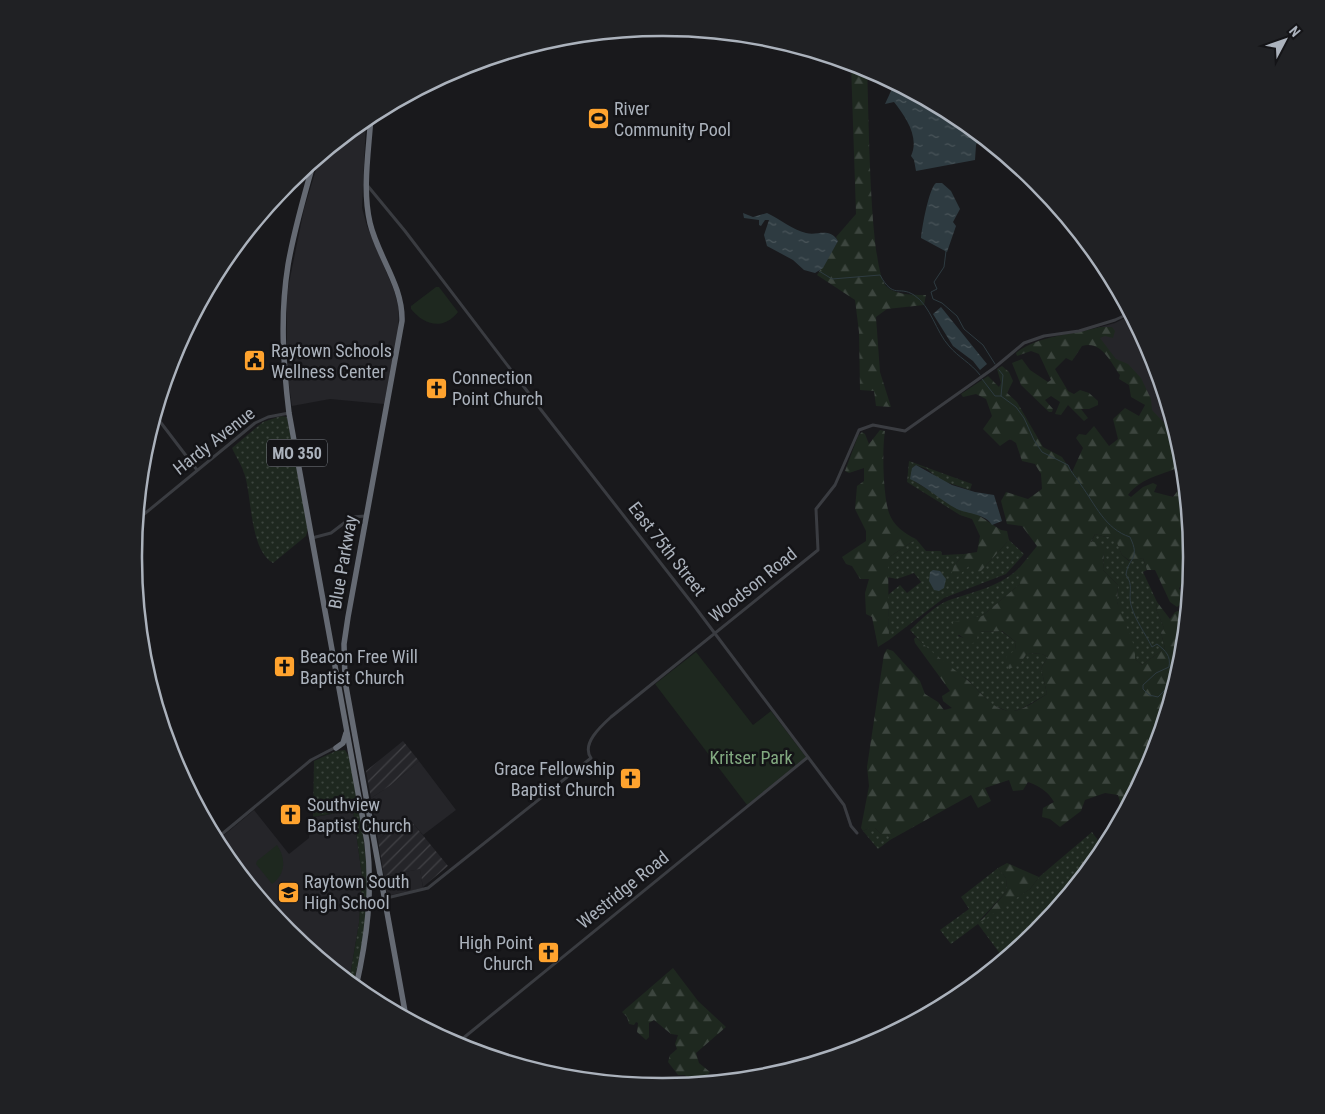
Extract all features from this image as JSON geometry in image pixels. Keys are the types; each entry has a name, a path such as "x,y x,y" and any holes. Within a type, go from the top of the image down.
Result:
{"highway":[{"name":"Blue Parkway","path":"370,126 366,185 367,207 372,230 397,288 402,313 348,617 343,659 353,744 405,1009"},
{"name":"Blue Parkway","path":"311,173 292,246 285,293 283,354 289,413 345,716 353,744 352,755 367,842 370,902 366,939 358,979"},
{"path":"336,748 346,740 345,716"},
{"path":"336,748 346,748 352,755"}],"street":[{"name":"East 75th Street","path":"366,185 420,250 715,633 844,805 851,826 857,833"},
{"name":"Woodson Road","path":"370,902 428,888 591,758 588,747 600,727 818,550 816,509 835,485 859,430 871,425 904,431 994,368 1024,343 1044,336 1079,331 1124,316"},
{"name":"Hardy Avenue","path":"144,514 255,424 268,417 289,413"},
{"path":"159,421 197,470"},
{"path":"312,538 331,533 352,517 367,517"},
{"path":"222,834 309,762 336,748 353,744"},
{"name":"Westridge Road","path":"463,1038 808,757"}],"shaded area":[{"path":"366,129 362,208 367,226 394,290 399,309 398,331 384,404 330,399 292,406 287,371 287,293 304,209 317,167"},
{"path":"1125,318 1130,327 1156,390 1169,437 1090,330"},
{"path":"403,741 419,761 391,785 371,798 366,771"},
{"path":"419,761 456,810 423,835 407,816 378,840 371,798 391,785"},
{"path":"254,810 289,854 309,838 310,818 353,810 362,876 359,923 350,974 319,949 271,900 249,874 224,836"},
{"path":"407,816 448,866 423,887 420,869 384,876 378,840"},
{"path":"420,869 423,888 391,895 387,893 384,876"}],"green space":[{"path":"851,72 867,78 873,218 880,273 886,286 894,291 905,294 926,295 924,305 887,309 876,317 880,372 891,407 876,406 874,391 860,390 859,332 855,300 817,275 838,241 836,237 856,214"},
{"path":"436,287 439,287 458,312 446,322 440,324 434,324 422,319 411,309 411,306"},
{"path":"1100,327 1112,327 1115,331 1113,338 1105,336 1100,338 1116,359 1128,364 1141,378 1151,399 1152,410 1167,426 1175,468 1146,480 1128,495 1131,497 1143,487 1153,483 1157,485 1154,492 1173,497 1179,489 1183,557 1182,585 1179,588 1182,594 1181,604 1177,607 1170,602 1155,570 1147,570 1143,558 1130,561 1122,555 1114,536 1106,537 1095,534 1091,542 1099,542 1104,551 1103,570 1118,585 1117,602 1135,648 1135,659 1142,665 1165,648 1161,633 1164,628 1156,609 1157,602 1170,619 1175,612 1180,610 1166,692 1156,724 1144,756 1121,804 1118,795 1105,793 1085,800 1081,811 1060,827 1050,819 1042,817 1043,808 1054,802 1046,792 1028,782 1023,790 1013,791 1009,780 985,788 991,801 978,808 971,795 890,840 888,834 881,834 875,828 863,831 861,828 869,786 867,767 884,654 887,649 893,651 920,681 925,694 938,702 944,710 952,708 943,701 942,696 950,691 915,643 914,639 916,637 971,683 985,698 1002,709 1009,711 1018,710 1047,694 1041,668 1048,657 1042,654 1027,653 1020,664 1009,669 1006,657 1015,650 1016,642 1002,631 978,632 977,640 972,644 955,632 953,622 982,616 1020,584 1020,567 1037,546 1022,526 1007,524 1001,501 1006,492 1028,499 1042,489 1041,474 1035,464 1022,461 1016,443 1010,439 1000,446 983,429 992,416 986,399 976,394 963,397 961,394 988,376 999,387 1001,383 997,369 1002,366 1009,372 1013,381 1007,393 1017,402 1043,447 1062,457 1072,472 1083,448 1076,438 1079,434 1086,435 1094,426 1109,446 1118,439 1113,419 1125,408 1139,416 1145,405 1131,397 1129,385 1119,379 1120,375 1109,358 1100,349 1089,345 1082,346 1072,361 1066,358 1055,369 1068,391 1074,394 1080,390 1089,393 1098,401 1098,405 1089,409 1081,409 1088,418 1084,421 1068,405 1061,415 1055,414 1060,402 1051,396 1045,400 1053,409 1052,412 1049,412 1021,385 1012,363 1022,359 1030,370 1048,382 1051,380 1039,354 1031,351 1017,356 1016,353 1035,342"},
{"path":"281,416 287,417 308,529 306,536 273,563 265,556 256,536 245,476 232,448 263,422"},
{"path":"880,430 885,431 885,495 889,513 900,529 916,539 888,558 889,640 878,647 872,617 866,614 865,593 869,579 860,579 852,566 846,564 842,557 866,541 866,531 855,509 857,486 864,481 864,468 849,473 845,471 858,436 862,432 865,434 869,444"},
{"path":"909,461 972,484 970,490 940,480 927,469 916,465 912,468 914,481 961,510 960,515 907,482"},
{"path":"961,510 975,513 1001,530 1007,531 1009,540 978,573 969,566 956,578 951,575 954,566 964,554 977,552 980,536 972,519 960,515"},
{"path":"1095,534 1106,537 1114,535 1122,555 1129,561 1143,558 1147,570 1143,572 1157,602 1156,609 1164,628 1161,633 1165,648 1142,665 1135,659 1117,602 1118,585 1103,570 1104,551 1091,543"},
{"path":"916,539 926,551 941,551 942,555 964,554 954,566 969,566 982,570 1009,540 1024,554 1006,574 944,598 889,640 888,595 900,585 907,593 921,582 914,573 897,579 887,577 888,558"},
{"path":"1020,567 1020,584 982,616 970,619 958,636 964,638 978,632 1001,631 1016,642 1015,650 1020,664 1027,653 1042,654 1048,657 1041,668 1047,694 1021,709 1010,712 992,705 968,680 936,658 910,630 927,614 947,601 995,584"},
{"name":"Kritser Park","path":"696,652 753,725 771,711 806,757 747,805 655,684"},
{"path":"345,750 350,758 366,860 368,906 355,977 350,974 359,923 362,876 353,810 313,817 314,761 336,751"},
{"path":"875,828 881,834 888,834 890,840 878,849 863,831"},
{"path":"1092,832 1098,841 1076,874 1031,925 1000,954 978,924 951,944 940,930 969,909 961,897 998,868 1006,878 1007,891 979,921 1030,889 1039,877"},
{"path":"277,845 282,855 283,866 280,876 272,884 256,864 257,861"},
{"path":"1007,863 1039,877 1030,889 979,923 1007,891 1006,878 998,868"},
{"path":"673,968 698,1001 726,1027 696,1053 699,1063 710,1072 707,1076 697,1077 678,1075 668,1062 670,1055 677,1049 675,1044 678,1035 671,1034 654,1020 649,1023 649,1037 646,1040 637,1032 638,1023 636,1022 634,1025 629,1024 627,1017 622,1012"}],"water":[{"path":"891,89 923,106 977,142 975,160 916,171 914,160 911,156 914,142 910,127 894,102 885,104"},
{"path":"936,183 942,183 951,191 960,209 953,222 956,226 947,252 921,238 928,200"},
{"path":"743,213 753,217 767,213 801,232 810,234 827,233 831,234 838,241 823,268 815,273 804,270 793,260 767,246 764,235 769,220 765,220 761,226 759,225 759,220 744,218"},
{"path":"941,307 987,364 980,370 973,361 953,346 933,314"},
{"path":"916,465 952,485 994,495 1002,521 992,525 981,516 957,509 945,502 922,485 910,479 912,468"},
{"path":"933,570 940,571 946,579 944,588 939,591 934,590 929,581 930,572"}],"waterway":[{"path":"946,251 944,267 934,282 937,289 931,292 933,299 942,303 957,316 964,329 983,345 995,364"},
{"path":"819,271 832,279 880,275 893,290 909,292 914,295 925,306 944,340 980,375"},
{"path":"999,370 1003,375 1001,396 1016,407 1042,452 1068,465 1107,522 1121,533 1130,537 1134,554 1126,575 1130,582 1130,601 1133,611 1152,647 1157,644 1165,651 1169,660 1169,667 1156,673 1143,685 1143,689 1149,695 1158,697 1167,688"},
{"path":"982,379 995,396 1001,396"}],"place":[{"name":"River Community Pool","path":"598,119"},
{"name":"Raytown Schools Wellness Center","path":"255,361"},
{"name":"Connection Point Church","path":"436,388"},
{"name":"Beacon Free Will Baptist Church","path":"284,667"},
{"name":"Grace Fellowship Baptist Church","path":"631,779"},
{"name":"Southview Baptist Church","path":"291,815"},
{"name":"Raytown South High School","path":"288,892"},
{"name":"High Point Church","path":"549,953"}]}
